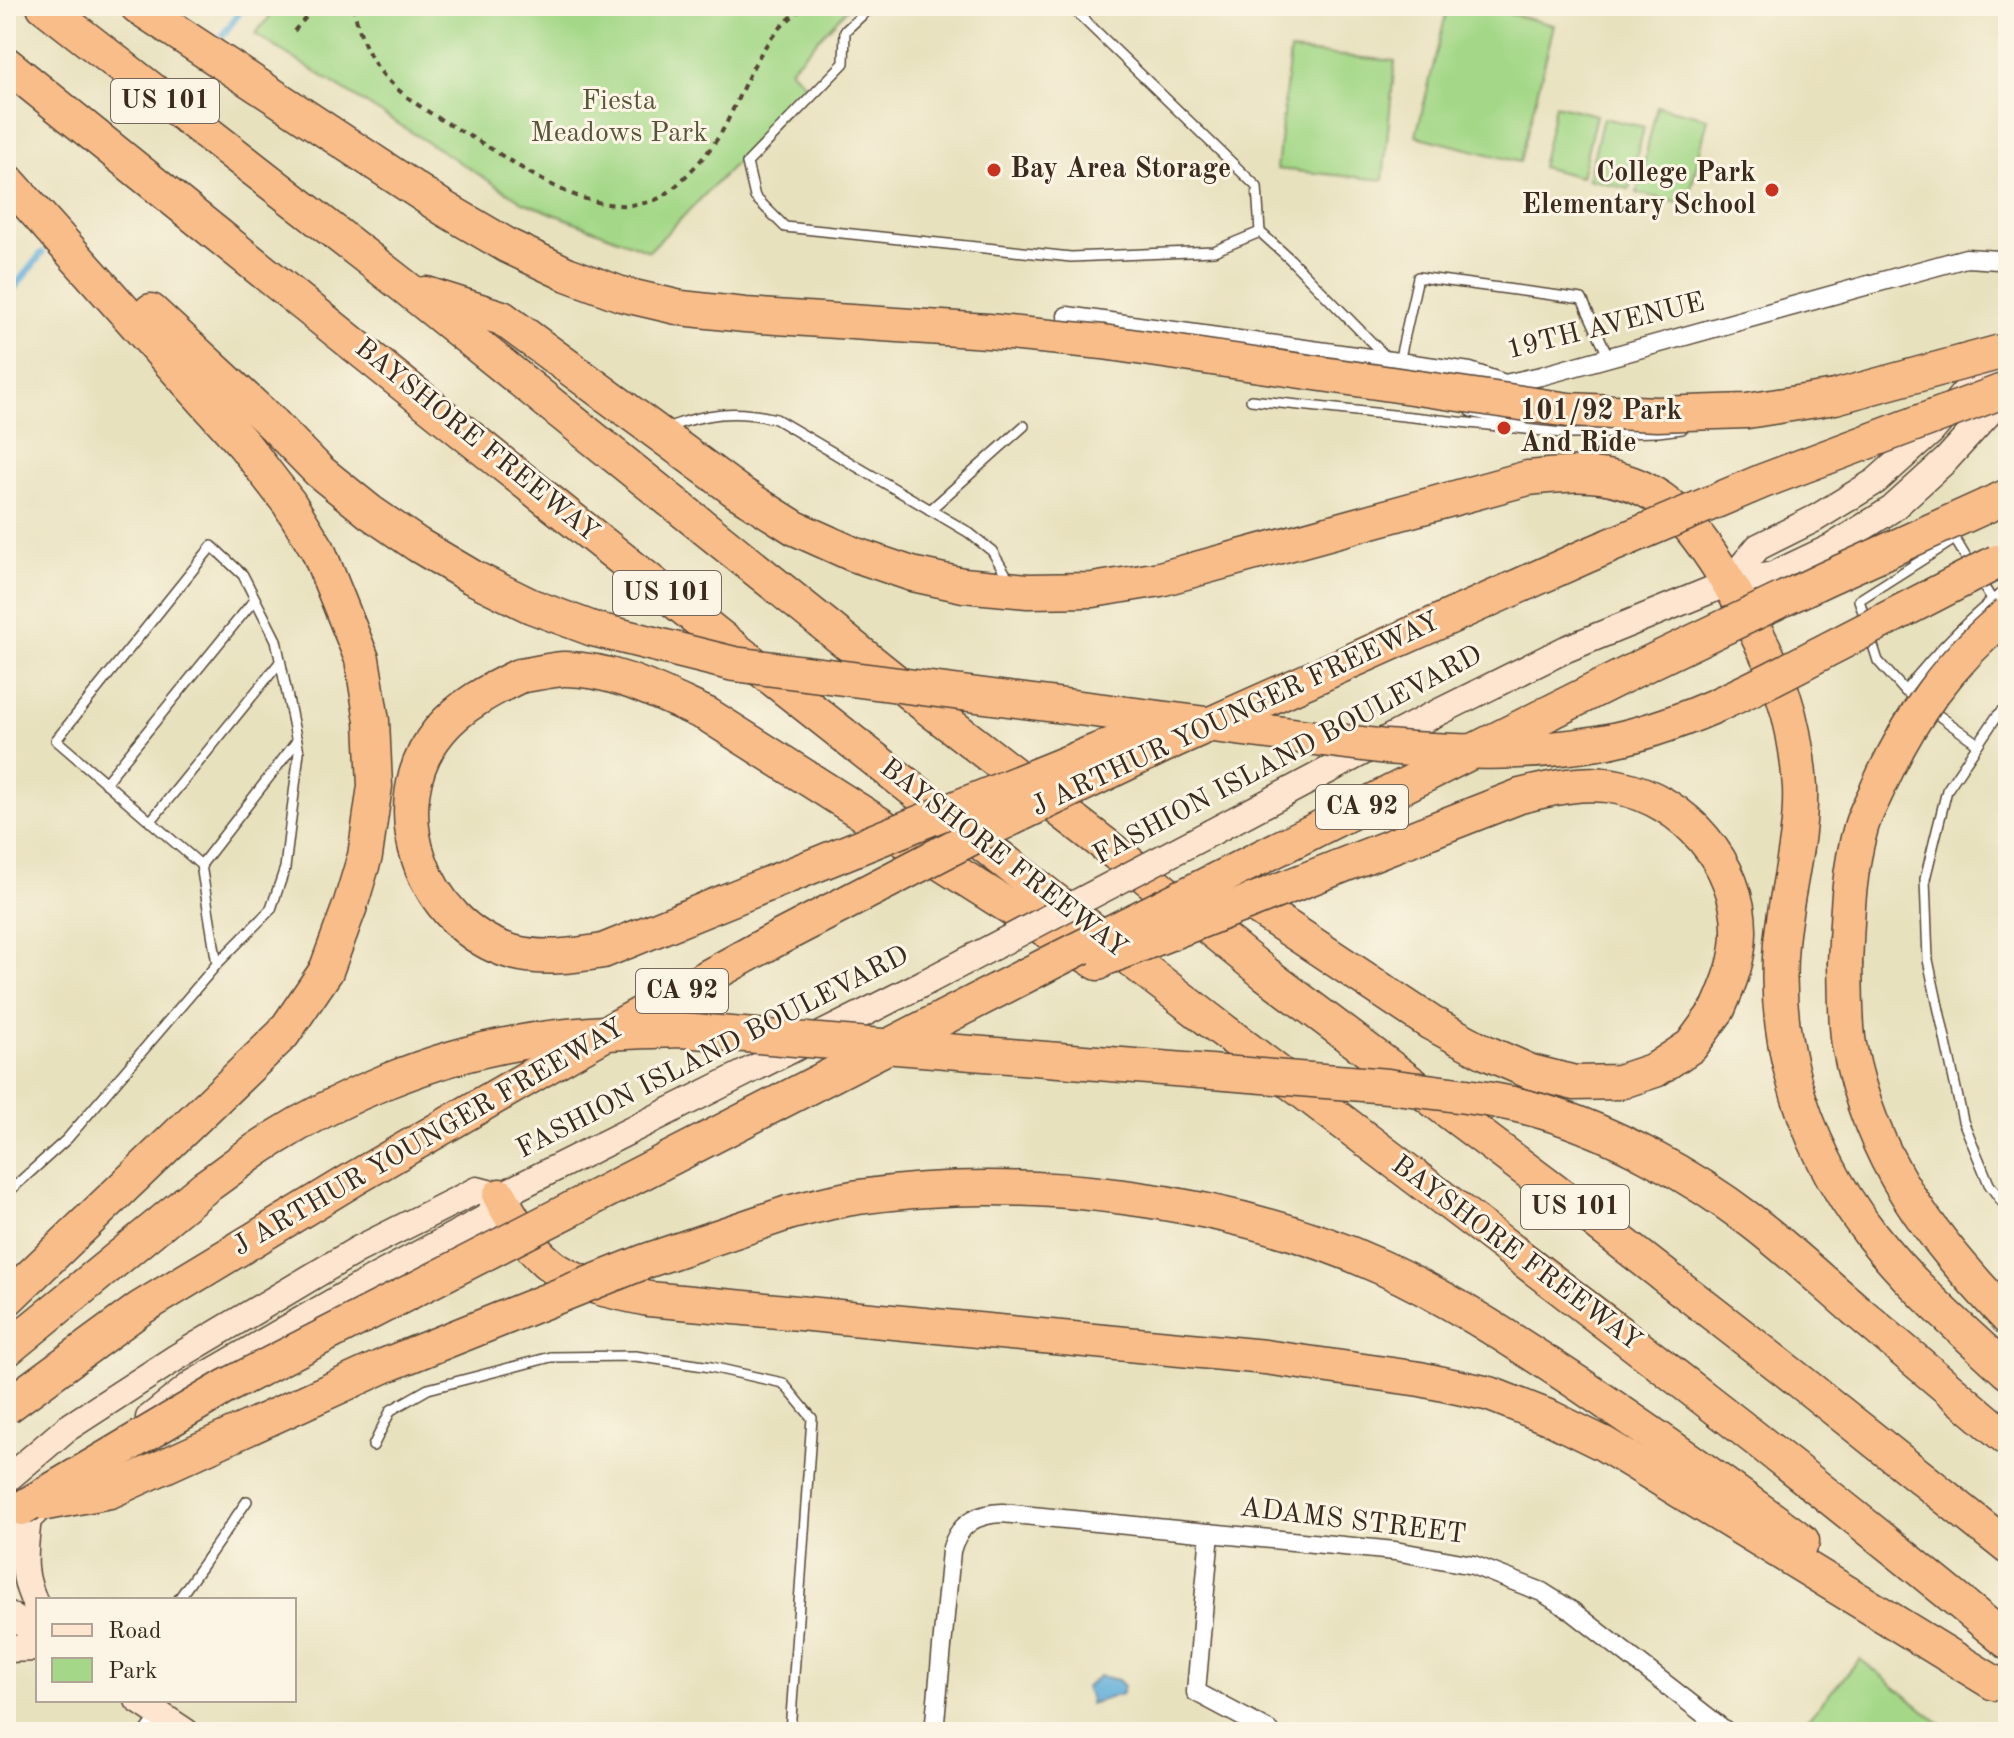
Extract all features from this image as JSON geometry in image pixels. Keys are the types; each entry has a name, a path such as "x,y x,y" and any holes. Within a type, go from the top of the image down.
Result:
{"highway":[{"name":"US 101","path":"44,6 405,287 931,710 1266,974 1593,1220 2008,1547"},
{"path":"137,6 445,209 508,246 567,274 621,294 681,308 1103,342 1569,410 1657,414 1747,411 1835,397 2008,350"},
{"name":"BAYSHORE FREEWAY","path":"6,64 876,760 1735,1423 2008,1642"},
{"path":"7,179 273,424 319,471 418,545 472,577 531,606 593,629 734,664 1386,747 1442,752 1529,751 1586,744 1663,725 1712,707 2008,556"},
{"path":"6,1300 283,1034 326,971 365,856 375,786 372,721 362,659 318,550 289,503 245,446 7,179"},
{"path":"405,287 502,318 738,492 795,528 853,554 912,574 963,585 1016,590 1093,590 1160,579 1528,478 1578,473 1625,481 1663,500 1696,536 1728,583 1771,662 1785,699 1800,787 1797,845 1781,940 1778,985 1793,1075 1808,1120 1828,1170 1879,1247 1917,1290 2008,1372"},
{"name":"J ARTHUR YOUNGER FREEWAY","path":"6,1407 141,1308 357,1177 587,1043 767,944 973,837 1122,765 1763,481 2008,390"},
{"name":"CA 92","path":"16,1506 227,1386 1052,962 1645,665 2008,496"},
{"path":"2000,607 1936,685 1892,756 1861,826 1848,890 1845,965 1849,1043 1864,1103 1885,1154 1920,1217 1956,1263 2008,1318"},
{"path":"1335,1115 708,715 654,691 604,674 564,669 519,676 478,696 439,731 415,775 410,818 417,856 438,898 469,932 512,952 559,958 603,951 1141,733 1395,642"},
{"path":"723,1133 998,1004 1115,954 1520,796 1569,785 1618,787 1657,801 1691,825 1717,856 1733,893 1739,931 1733,973 1718,1009 1691,1046 1655,1070 1619,1082 1575,1083 1531,1072 1431,1023 1258,908 1139,871"},
{"path":"6,1350 205,1187 270,1141 349,1098 433,1065 516,1043 597,1033 681,1030 1388,1086 1478,1098 1544,1112 1611,1139 1679,1174 1749,1219 2008,1439"},
{"path":"16,1506 110,1491 386,1365 646,1261 788,1213 859,1197 943,1190 1034,1190 1133,1198 1224,1214 1306,1238 1381,1267 1458,1308 1703,1468 2001,1688"},
{"path":"500,1196 519,1233 547,1266 590,1287 649,1299 1265,1357 1420,1379 1490,1394 1551,1418 1604,1444 2001,1688"}],"main road":[{"name":"FASHION ISLAND BOULEVARD","path":"1728,583 1758,547 1816,518 1876,481 1931,432 1995,354 2008,344"},
{"name":"FASHION ISLAND BOULEVARD","path":"16,1506 90,1464 193,1383 376,1277 488,1217 500,1196 924,983 1547,658 1728,583 1773,575 1832,547 1892,509 1946,460 2008,390"},
{"name":"FASHION ISLAND BOULEVARD","path":"6,1540 16,1506 66,1429 177,1357 357,1250 477,1190 500,1196"},
{"path":"16,1506 24,1575 36,1604"},
{"path":"6,1613 36,1633"},
{"path":"6,1649 36,1648"},
{"path":"147,1715 186,1732"}],"street":[{"name":"19TH AVENUE","path":"1067,316 1470,372 1505,384 1966,258 1999,260 2008,265"},
{"name":"ADAMS STREET","path":"934,1732 951,1551 960,1528 990,1513 1434,1557 1473,1565 1542,1592 1584,1620 1727,1732"},
{"path":"1210,1533 1196,1692 1271,1732"}],"lane":[{"path":"872,6 845,31 844,63 747,163 755,197 785,227 1071,257 1214,251 1260,232"},
{"path":"1070,6 1257,187 1260,232 1395,362 1418,277 1582,299 1609,358"},
{"path":"1733,423 1833,400 1915,376"},
{"path":"1251,400 1572,434 1658,432 1688,428"},
{"path":"1454,407 1526,426"},
{"path":"656,432 708,414 748,412 776,419 968,532 992,551 1016,590"},
{"path":"930,510 1024,426"},
{"path":"1978,744 1905,691 1878,661 1859,600 1955,539 2000,607"},
{"path":"6,1194 67,1139 217,964 271,909 285,868 299,752 276,640 243,575 212,546 56,740 201,865 217,964"},
{"path":"1905,691 1940,647 2000,607 2008,588"},
{"path":"105,783 255,599"},
{"path":"150,822 280,662"},
{"path":"2008,706 1997,716 1947,790 1925,879 1928,960 1963,1121 1989,1184 2008,1210"},
{"path":"201,865 297,741"},
{"path":"373,1446 391,1410 428,1389 551,1357 621,1356 711,1367 783,1383 812,1418 790,1732"},
{"path":"179,1598 247,1501"}],"path":[{"path":"294,31 316,6"},
{"path":"353,6 371,58 381,73 408,96 550,185 587,199 625,205 654,201 680,183 705,156 725,127 768,42 786,19 806,6"}],"green space":[{"name":"Fiesta Meadows Park","path":"279,6 850,6 790,69 809,89 649,251 523,202 255,34"},
{"path":"1448,6 1477,6 1554,25 1520,162 1416,136"},
{"path":"1290,51 1395,61 1383,180 1277,169"},
{"path":"1555,105 1596,115 1581,177 1541,167"},
{"path":"1657,106 1708,118 1687,205 1637,193"},
{"path":"1603,118 1644,127 1629,189 1588,179"},
{"path":"1860,1659 1951,1732 1796,1732"}],"water":[{"path":"1099,1676 1118,1680 1124,1686 1122,1694 1089,1704 1090,1697 1085,1688"}],"waterway":[{"path":"223,35 244,6"},
{"path":"6,298 42,253"}],"place":[{"name":"Bay Area Storage","path":"994,170"},
{"name":"College Park Elementary School","path":"1772,190"},
{"name":"101/92 Park And Ride","path":"1504,428"}]}
